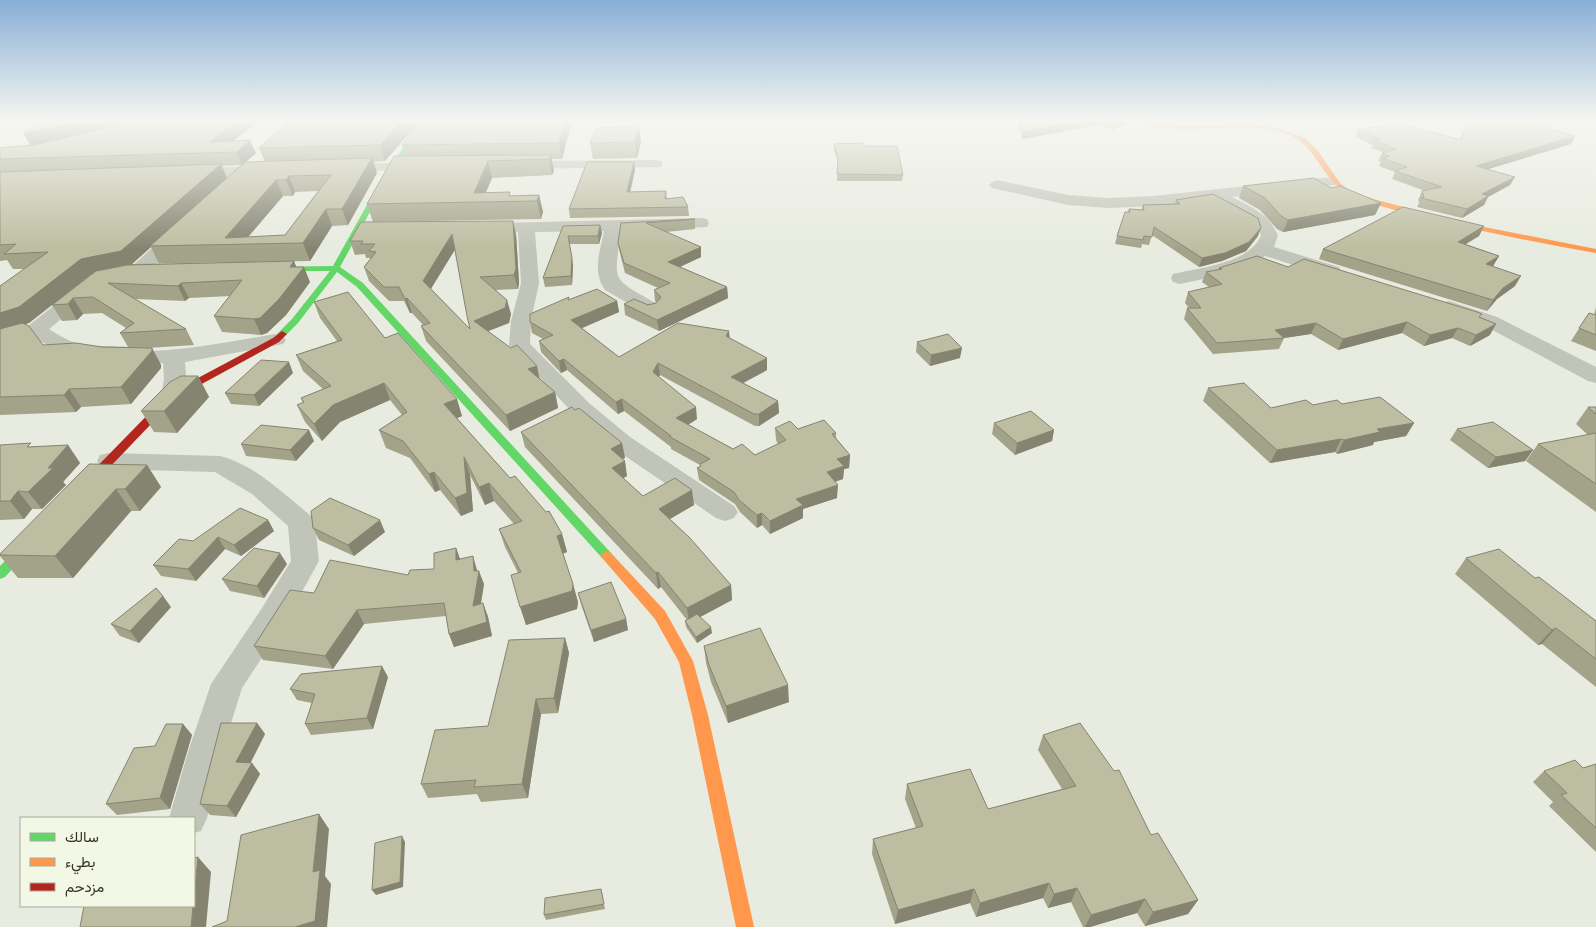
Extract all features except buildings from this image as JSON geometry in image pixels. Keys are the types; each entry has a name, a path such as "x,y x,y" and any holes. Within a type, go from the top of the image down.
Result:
{"main road":[{"path":"75,496 172,396 276,340 295,321 336,268 393,164"},
{"path":"1324,164 1332,182 1359,196 1408,212 1596,251"},
{"path":"256,270 336,268 360,285 660,615 686,661 700,715 745,927"},
{"path":"136,272 156,272"},
{"path":"0,574 41,532"}],"street":[{"path":"225,192 255,164"},
{"path":"509,165 618,164"},
{"path":"324,169 430,166"},
{"path":"180,174 285,170"},
{"path":"997,185 1068,200 1109,203 1152,201 1332,182"},
{"path":"1180,278 1223,269 1264,250 1269,242 1269,232 1266,224 1214,194"},
{"path":"496,227 701,223"},
{"path":"0,342 35,330 93,282 103,278 136,272 188,225"},
{"path":"613,226 606,272 612,286 650,308"},
{"path":"526,227 530,283 521,321 519,345 572,412 622,442 725,512"},
{"path":"356,229 376,228"},
{"path":"1264,250 1348,276"},
{"path":"1432,302 1490,321 1596,376"},
{"path":"35,330 74,350 136,357 174,357 276,340"},
{"path":"172,396 175,379 174,357"},
{"path":"505,445 530,433"},
{"path":"109,461 220,464 261,488 300,523 305,561 273,616 228,684 205,752 188,817"}],"traffic: fast":[{"path":"282,334 295,321 336,268 393,164"},
{"path":"269,269 336,268 360,285 607,556"},
{"path":"0,574 34,539"}],"traffic: slow":[{"path":"1323,164 1331,177 1346,190 1378,203 1474,227 1596,251"},
{"path":"607,556 660,615 686,661 700,715 745,927"}],"traffic: jam":[{"path":"81,490 172,396 276,340 282,334"}]}
